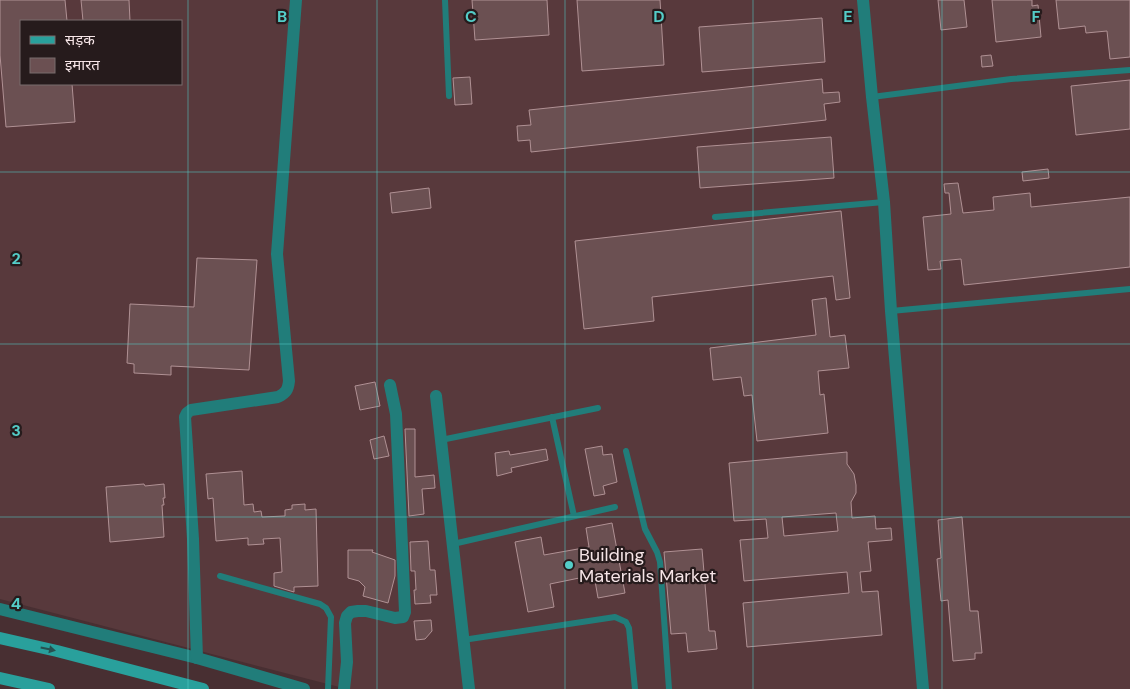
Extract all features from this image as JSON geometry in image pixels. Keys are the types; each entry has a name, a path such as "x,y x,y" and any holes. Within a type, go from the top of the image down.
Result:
{"main road":[{"path":"0,638 203,689"},
{"path":"0,678 49,689"}],"street":[{"path":"197,658 193,539 185,417 191,410 278,397 288,389 289,381 277,254 296,0"},
{"path":"864,0 872,97 884,202 891,311 923,689"},
{"path":"344,689 347,662 345,623 347,616 352,612 366,611 395,618 403,616 405,612 396,414 390,385"},
{"path":"436,396 469,689"},
{"path":"0,609 197,658 304,689"}],"lane":[{"path":"445,0 449,96"},
{"path":"872,97 1011,79 1130,70"},
{"path":"715,217 884,202"},
{"path":"891,311 1130,289"},
{"path":"441,440 598,408"},
{"path":"552,417 574,516"},
{"path":"626,451 645,529 660,562 669,689"},
{"path":"453,544 615,507"},
{"path":"220,576 320,604 326,608 330,617 328,689"},
{"path":"463,640 615,616 626,622 629,628 635,689"}],"shaded area":[{"path":"0,0 1130,0 1130,689 347,689 0,599"}],"building":[{"path":"0,0 65,0 67,20 20,20 20,85 72,85 75,122 6,127 0,55"},
{"path":"81,0 129,0 130,20 83,20"},
{"path":"472,0 547,0 549,35 475,40"},
{"path":"577,0 660,0 664,65 582,71"},
{"path":"938,0 964,0 967,27 941,30"},
{"path":"992,0 1032,0 1032,6 1038,5 1041,37 996,42"},
{"path":"1056,0 1130,0 1130,57 1110,59 1107,31 1086,33 1085,26 1059,29"},
{"path":"822,18 825,62 702,72 699,27"},
{"path":"991,55 993,66 982,67 981,56"},
{"path":"470,77 472,104 455,105 453,78"},
{"path":"822,79 823,93 839,92 840,102 824,104 826,120 531,152 530,140 518,141 517,126 531,125 529,110"},
{"path":"1130,80 1130,129 1076,135 1071,86"},
{"path":"831,137 834,178 700,188 697,147"},
{"path":"1048,169 1049,178 1023,181 1022,172"},
{"path":"958,183 963,213 994,210 993,197 1030,193 1031,207 1130,197 1130,267 964,285 961,259 940,261 941,269 928,270 923,217 951,214 949,193 945,193 944,184"},
{"path":"429,188 431,208 392,213 390,193"},
{"path":"841,211 850,298 836,300 833,276 652,297 654,321 584,329 575,241"},
{"path":"197,258 257,260 249,370 171,366 171,375 134,373 134,364 127,363 130,304 194,307"},
{"path":"826,298 830,337 845,335 849,368 818,371 820,395 824,394 828,433 757,441 752,395 744,396 741,377 713,380 710,348 816,335 812,300"},
{"path":"375,382 380,406 360,410 355,386"},
{"path":"405,429 415,429 415,477 434,475 435,488 422,489 424,514 409,516"},
{"path":"384,436 389,456 374,459 370,440"},
{"path":"602,446 603,455 612,454 617,482 603,486 605,494 594,496 585,449"},
{"path":"546,449 548,460 511,468 512,472 497,476 495,453 509,451 510,455"},
{"path":"847,452 847,464 854,474 856,485 856,493 851,502 852,518 875,516 876,529 891,528 892,540 868,542 871,571 860,572 862,592 878,591 882,635 747,647 743,603 849,593 847,572 744,581 740,540 768,538 766,519 734,521 729,463","holes":["836,513 838,531 784,536 782,517"]},
{"path":"242,471 244,505 253,504 254,512 261,511 262,517 285,516 285,510 292,509 292,505 305,504 305,510 316,509 318,586 294,587 294,592 274,586 274,573 282,572 280,538 263,539 264,544 248,545 248,538 216,541 213,498 208,499 206,474"},
{"path":"144,484 145,486 164,484 165,498 163,498 164,505 162,505 164,537 110,542 106,487"},
{"path":"962,517 970,611 978,611 982,653 975,653 975,659 953,661 948,600 941,601 937,559 941,558 938,520"},
{"name":"Building Materials Market","path":"612,523 625,593 598,598 594,575 550,584 554,607 528,612 515,542 541,537 544,555 589,547 586,528"},
{"path":"428,541 430,570 435,570 437,595 430,595 431,603 415,604 415,571 411,571 410,542"},
{"path":"702,549 709,631 715,631 717,649 688,652 686,633 671,634 664,552"},
{"path":"348,550 373,550 372,552 395,560 395,576 388,603 363,596 365,587 359,581 348,578"},
{"path":"431,620 432,631 425,639 416,640 414,621"}],"place":[{"name":"Building Materials Market","path":"569,565"}]}
